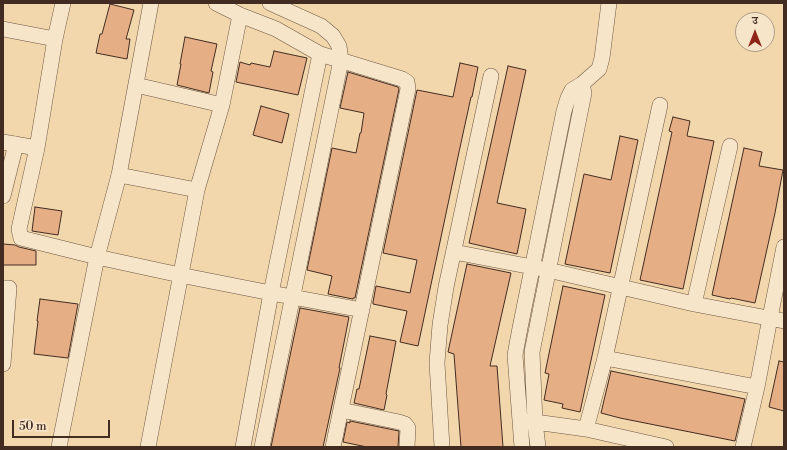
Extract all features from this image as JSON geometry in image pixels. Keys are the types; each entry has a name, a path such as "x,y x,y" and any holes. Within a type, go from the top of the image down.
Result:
{"street":[{"path":"63,3 55,39 37,148 19,229 21,238 97,257 180,275 362,310"},
{"path":"59,447 97,257 119,175 151,3"},
{"path":"216,3 240,15 276,29 320,54 402,79 407,82 408,89 333,447"},
{"path":"262,447 342,60 339,46 333,36 321,26 270,3"},
{"path":"522,447 515,355 520,328 564,111 572,90 582,84 599,69 602,58 609,3"},
{"path":"148,447 197,190 222,106 240,15"},
{"path":"3,29 55,39"},
{"path":"243,447 271,293 320,54"},
{"path":"442,447 437,363 440,325 446,287 491,76"},
{"path":"538,447 535,422 532,352 584,93 582,84"},
{"path":"136,85 222,106"},
{"path":"586,429 605,358 660,106"},
{"path":"3,196 10,143 37,148"},
{"path":"694,304 730,146"},
{"path":"119,175 197,190"},
{"path":"743,447 777,320 784,247"},
{"path":"454,252 548,270 694,304 777,320"},
{"path":"3,288 9,288 3,364"},
{"path":"605,358 758,387"},
{"path":"341,410 405,424 408,428 407,447"},
{"path":"519,422 535,422 586,429 666,447"}],"building":[{"path":"110,4 134,10 126,39 130,39 127,59 96,53 100,34 102,34"},
{"path":"185,37 217,44 211,71 213,72 209,93 177,85"},
{"path":"274,51 307,58 298,95 236,82 240,62 250,65 251,63 270,67"},
{"path":"460,63 478,67 418,346 400,342 407,311 373,304 373,302 376,286 410,293 417,260 383,253 417,90 453,97"},
{"path":"508,66 526,70 497,203 526,209 517,254 469,243"},
{"path":"348,72 398,87 399,89 355,298 353,299 328,294 332,276 307,270 332,148 356,153 361,133 364,113 340,108"},
{"path":"261,106 289,114 282,143 253,135"},
{"path":"673,117 690,121 687,136 714,141 683,289 640,280 672,132 669,131"},
{"path":"620,136 638,140 610,273 565,264 584,174 611,180"},
{"path":"744,148 762,152 759,166 783,170 755,303 712,295"},
{"path":"35,207 62,211 58,235 32,231"},
{"path":"3,244 15,245 36,251 36,265 3,265"},
{"path":"467,264 511,273 490,366 497,366 503,447 461,447 454,354 448,352"},
{"path":"563,286 605,295 580,412 562,408 563,404 544,400 549,374 545,373"},
{"path":"40,299 78,304 68,358 34,354"},
{"path":"300,308 349,317 340,368 323,447 271,447"},
{"path":"370,336 396,341 384,410 354,403 357,389 359,389"},
{"path":"779,361 784,362 784,411 769,407"},
{"path":"611,371 745,399 735,441 601,413"},
{"path":"350,421 399,431 398,447 367,447 343,442 347,422 350,423"}]}
